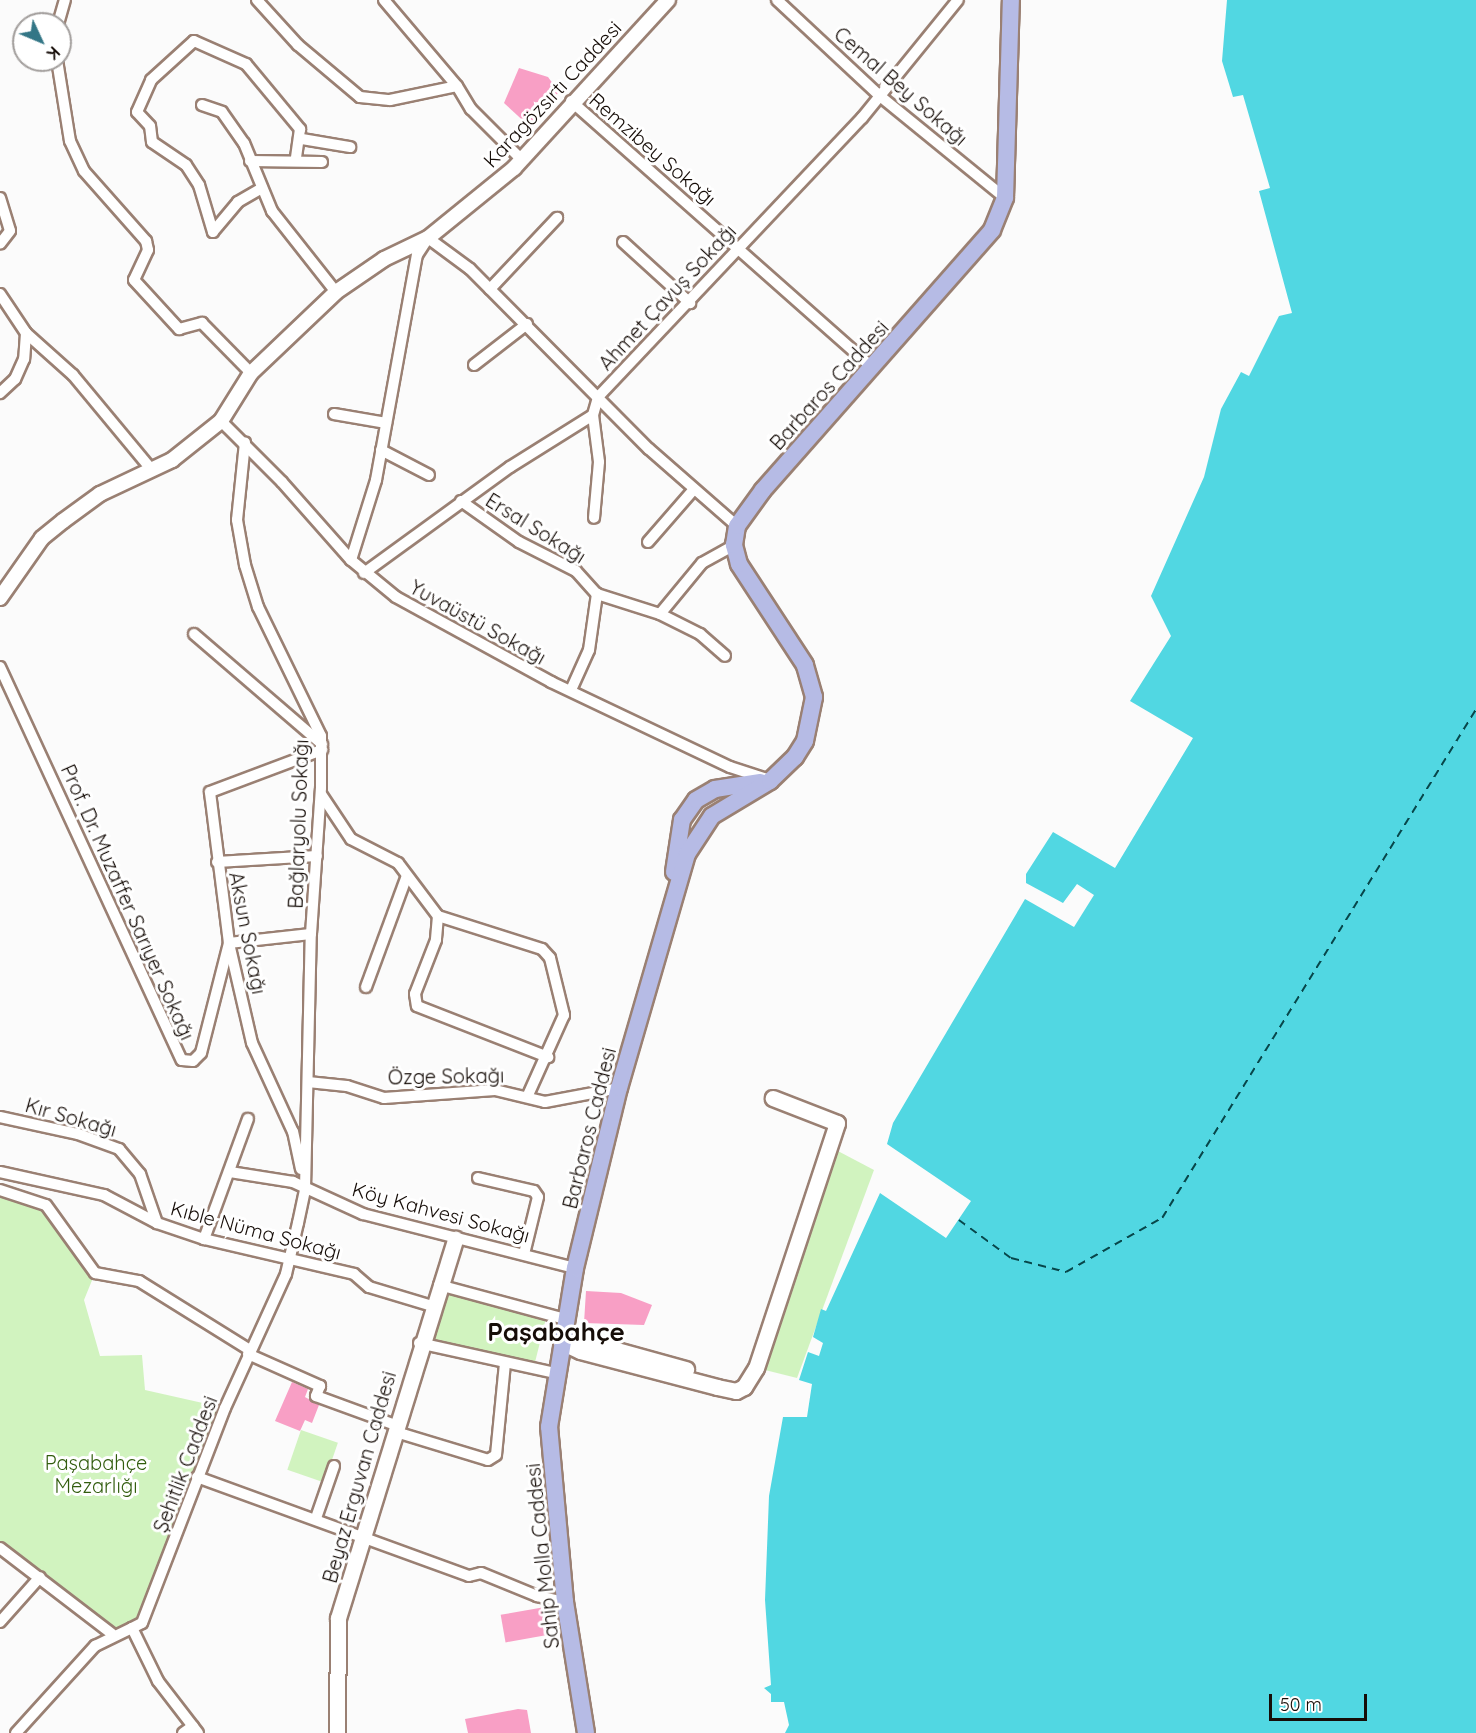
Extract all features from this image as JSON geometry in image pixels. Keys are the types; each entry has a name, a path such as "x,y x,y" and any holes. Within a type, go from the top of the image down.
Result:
{"main road":[{"name":"Barbaros Caddesi","path":"556,1373 575,1268 619,1088 687,854 712,816 770,781 805,741 814,697 805,665 739,564 734,545 737,526 763,490 873,368 992,230 1005,198 1011,0"},
{"name":"Barbaros Caddesi","path":"676,896 674,879 682,820 696,800 715,789 770,781"},
{"path":"561,1342 580,1352 726,1389 736,1391 750,1380 837,1123 773,1098"},
{"name":"Beyaz Erguvan Caddesi","path":"337,1733 338,1618 397,1429 419,1343 455,1239"},
{"name":"Sahip Molla Caddesi","path":"556,1373 549,1427 565,1602 586,1733"}],"street":[{"path":"257,0 298,45 360,97 390,100 457,86"},
{"path":"384,0 457,86 471,109 522,160"},
{"name":"Karagözsırtı Caddesi","path":"0,598 56,526 100,494 152,470 221,421 251,374 336,292 384,259 429,238 522,160 571,101 668,0"},
{"name":"Cemal Bey Sokağı","path":"777,0 880,96 1005,198"},
{"name":"Ahmet Çavuş Sokağı","path":"593,415 598,397 690,303 738,246 880,96 958,0"},
{"path":"262,189 238,202 213,232 199,185 186,165 152,142 150,126 137,112 151,80 194,41 246,64 300,129 302,140 296,159"},
{"path":"59,72 70,141 84,171 147,241 148,250 134,280 178,330 201,323 251,374"},
{"name":"Remzibey Sokağı","path":"571,101 738,246 873,368"},
{"path":"202,105 222,112 244,143 272,211 336,292"},
{"path":"302,140 350,147"},
{"path":"250,161 296,159 322,162"},
{"path":"0,198 10,231 0,244"},
{"path":"490,289 557,218"},
{"path":"351,560 366,523 417,255 429,238 490,289 598,397 694,489 737,526"},
{"path":"623,242 690,303"},
{"path":"0,294 26,333 73,375 152,470"},
{"path":"474,365 527,324"},
{"path":"0,393 15,379 24,359 26,333"},
{"path":"334,414 386,423"},
{"path":"364,573 461,501 593,415 599,462 594,518"},
{"name":"Yuvaüstü Sokağı","path":"221,421 244,442 351,560 396,597 571,690 730,767 770,781"},
{"name":"Bağlaryolu Sokağı","path":"244,442 237,520 245,565 258,608 322,747 311,934 305,1189"},
{"path":"381,450 429,475"},
{"path":"648,542 694,489"},
{"name":"Ersal Sokağı","path":"461,501 519,542 576,571 597,594 660,615 700,634 725,656"},
{"path":"660,615 702,563 734,545"},
{"path":"571,690 589,650 597,594"},
{"path":"194,634 322,747"},
{"name":"Prof. Dr. Muzaffer Sarıyer Sokağı","path":"0,667 182,1060 193,1061 201,1053 230,943"},
{"name":"Aksun Sokağı","path":"305,1189 293,1132 252,1043 230,943 217,862 210,792 322,747"},
{"path":"320,794 351,839 389,857 438,916 542,949 550,958 564,1004 548,1057 528,1095"},
{"path":"217,862 317,856"},
{"path":"366,987 406,878"},
{"path":"438,916 436,940 415,994 417,1006 548,1057"},
{"path":"230,943 311,934"},
{"name":"Özge Sokağı","path":"308,1082 347,1086 384,1098 495,1090 528,1095 545,1102 619,1088"},
{"name":"Kır Sokağı","path":"0,1118 78,1134 119,1149 140,1174 158,1223"},
{"path":"204,1239 248,1119"},
{"name":"Kıble Nüma Sokağı","path":"0,1172 104,1195 158,1223 204,1239 290,1256 354,1274 369,1287 432,1306"},
{"name":"Köy Kahvesi Sokağı","path":"230,1172 293,1182 363,1214 575,1268"},
{"path":"477,1178 534,1191 538,1197 524,1254"},
{"name":"Şehitlik Caddesi","path":"132,1628 142,1623 197,1477 290,1256 305,1189"},
{"path":"0,1190 46,1205 95,1273 139,1281 249,1352 320,1386 316,1396 397,1429 488,1460 496,1455 505,1364"},
{"path":"439,1285 565,1319"},
{"path":"419,1343 505,1364 556,1373"},
{"path":"316,1518 334,1467"},
{"path":"197,1477 365,1535 373,1542 469,1576 481,1573 537,1596 565,1602"},
{"path":"0,1548 112,1634"},
{"path":"0,1622 40,1577"},
{"path":"16,1733 85,1655 112,1634 132,1628 158,1681 196,1729 183,1733"}],"green space":[{"path":"836,1150 874,1170 797,1378 761,1369"},
{"name":"Paşabahçe Mezarlığı","path":"0,1186 42,1208 95,1273 84,1300 100,1356 142,1355 145,1390 225,1408 142,1623 112,1634 0,1543"},
{"path":"443,1293 546,1319 534,1365 431,1340"},
{"path":"301,1430 338,1443 324,1482 287,1470"}],"water":[{"path":"1227,0 1476,0 1476,1733 785,1733 789,1725 784,1702 771,1702 771,1694 764,1688 771,1685 765,1600 769,1496 783,1417 807,1417 812,1384 799,1380 808,1352 819,1356 823,1343 813,1337 821,1309 826,1311 880,1193 946,1238 971,1201 887,1144 893,1123 1025,899 1074,927 1094,895 1077,884 1063,903 1026,883 1026,874 1053,832 1115,868 1193,738 1130,701 1171,636 1151,596 1204,477 1221,409 1241,372 1249,376 1279,316 1292,313 1259,191 1270,188 1243,95 1233,97 1222,61"}],"building":[{"path":"519,68 548,77 559,92 530,127 504,103"},
{"path":"586,1291 621,1293 652,1305 644,1325 584,1323"},
{"path":"292,1382 308,1389 305,1397 319,1405 312,1423 305,1420 300,1431 275,1421"},
{"path":"545,1607 550,1635 506,1642 501,1615"},
{"path":"518,1709 527,1710 531,1733 468,1733 465,1719"}],"ferry route":[{"path":"959,1220 1011,1258 1066,1272 1162,1218 1476,709"}],"district":[{"name":"Paşabahçe","path":"556,1332"}]}
